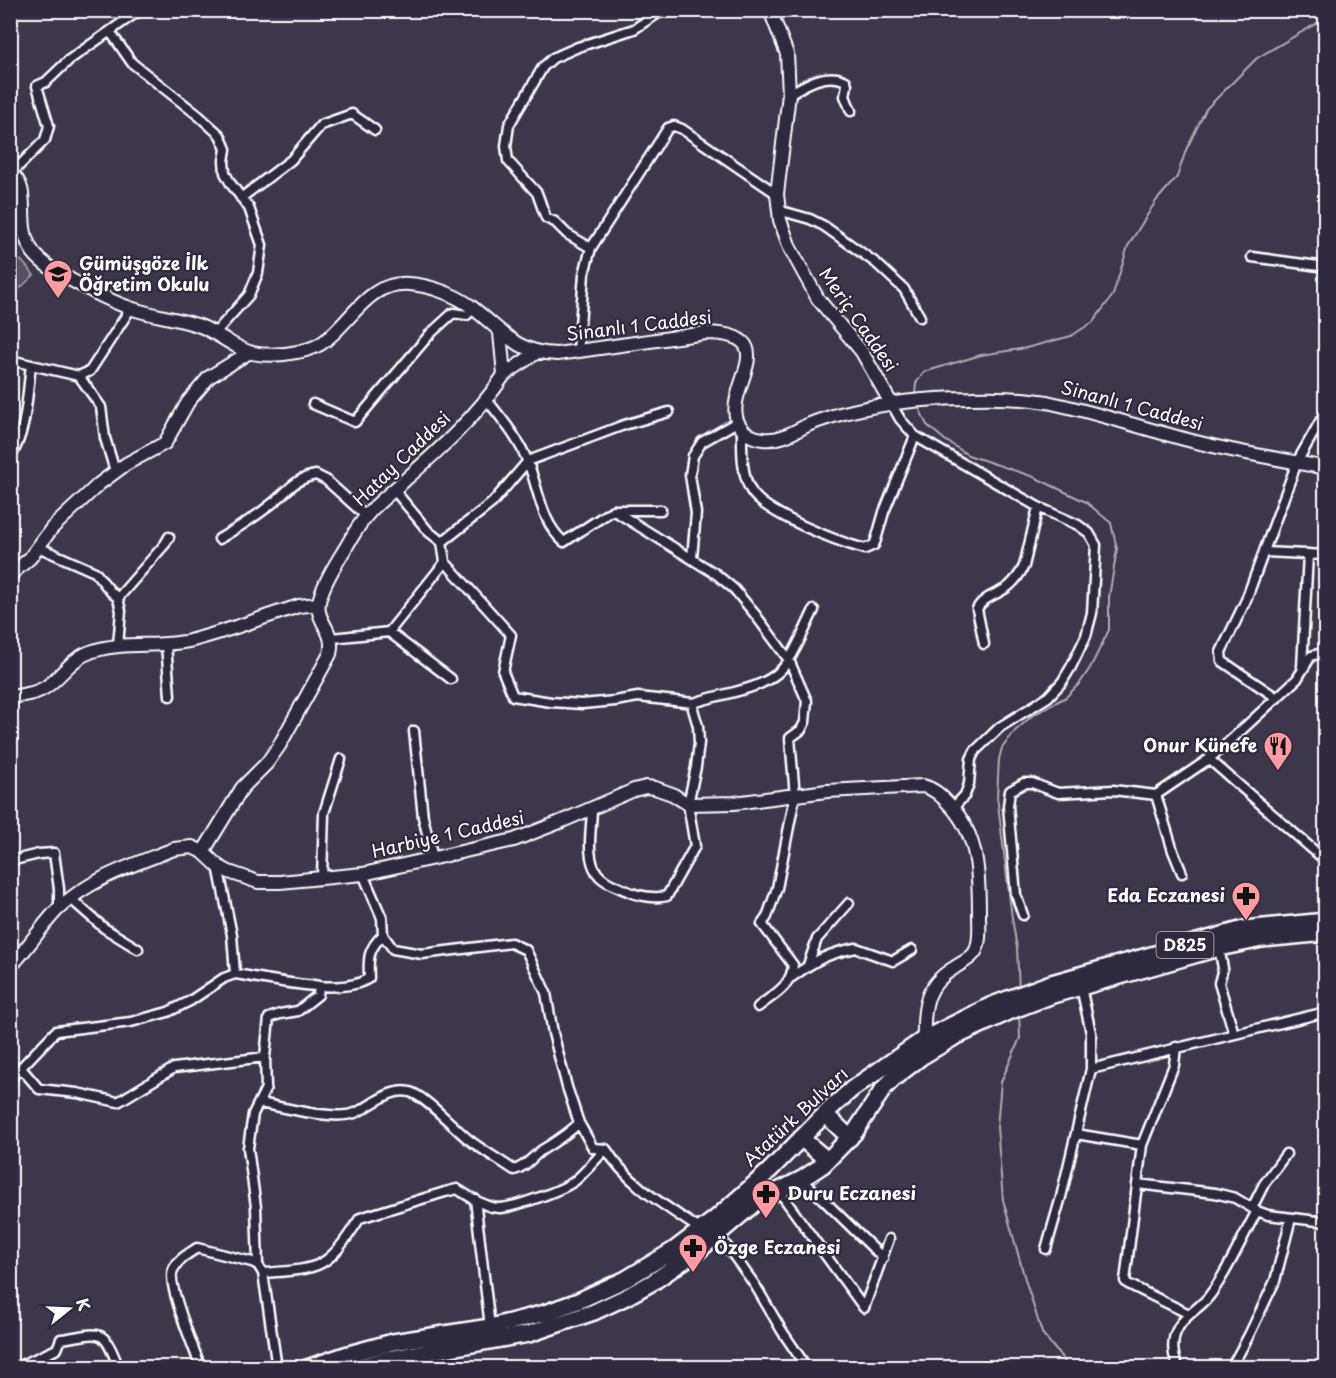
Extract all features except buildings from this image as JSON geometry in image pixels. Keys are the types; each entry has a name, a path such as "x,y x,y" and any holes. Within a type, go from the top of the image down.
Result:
{"highway":[{"name":"Atatürk Bulvarı","path":"307,1368 393,1342 490,1327 562,1308 603,1291 674,1250 701,1230 769,1171 852,1089 924,1039 963,1018 1244,929 1326,921"},
{"name":"Atatürk Bulvarı","path":"1050,989 1081,987 1219,948 1262,939 1326,933"},
{"name":"Atatürk Bulvarı","path":"356,1368 529,1334 594,1312 653,1282 718,1234 748,1208 802,1179 827,1160 850,1138 884,1088 900,1073 921,1057 1009,1005"},
{"path":"825,1114 850,1138"},
{"path":"801,1138 827,1160"}],"street":[{"path":"140,10 111,33 69,60 46,82 37,86 49,126 45,140 11,173 22,187 24,234 40,260 85,288 131,308 182,321 215,333 250,352"},
{"path":"591,248 546,218 537,193 508,161 506,146 509,125 543,67 553,58 578,47 634,29 663,10"},
{"name":"Meriç Caddesi","path":"770,10 787,54 789,94 777,194 778,210 790,248 825,309 862,352 897,404"},
{"path":"111,33 132,63 220,135 226,149 225,173 249,208 262,245 258,273 249,295 215,333"},
{"path":"789,94 805,85 833,76 846,81 845,96 852,111"},
{"path":"241,198 291,160 321,125 352,114 375,130"},
{"path":"578,351 585,274 591,248 668,128 674,126 682,129 777,194"},
{"path":"778,210 810,219 824,226 876,263 904,289 920,317"},
{"path":"1252,257 1326,267"},
{"name":"Sinanlı 1 Caddesi","path":"250,352 279,354 320,345 376,292 394,285 410,284 456,298 510,340 536,352 557,354 706,333 720,333 736,338 746,349 749,363 734,408 740,425 756,437 776,439 826,418 862,409 940,399 996,398 1050,403 1191,441 1326,468"},
{"path":"10,360 79,376 90,371 131,308"},
{"path":"313,404 355,422 430,334 453,314 467,315 473,309"},
{"path":"500,333 504,375"},
{"path":"10,575 30,558 66,514 115,471 165,444 196,391 217,371 250,352"},
{"name":"Hatay Caddesi","path":"318,604 335,565 366,516 443,445 487,400 504,375 536,352"},
{"path":"10,458 16,449 25,413 31,365"},
{"path":"79,376 101,407 105,438 115,471"},
{"path":"487,400 503,420 528,461 538,499 554,534 564,542 613,510 661,510"},
{"path":"897,404 900,419 915,436 1038,507 1078,525 1089,533 1096,545 1092,613 1086,636 1062,682 1048,697 1000,727 975,751 971,756 969,784 965,795 953,808"},
{"path":"1277,698 1222,661 1221,656 1223,646 1243,609 1297,462 1326,411"},
{"path":"442,542 492,503 528,461 624,425 669,412"},
{"path":"692,558 696,513 690,475 693,456 702,442 740,425 743,462 750,490 762,502 823,535 865,549 874,545 884,512 915,436"},
{"path":"219,539 276,501 292,484 304,477 316,475 326,480 366,516"},
{"path":"394,490 421,523 442,542 445,562 511,635 503,672 513,696 582,704 615,702 638,697 694,703 757,686 782,669 789,660 814,610"},
{"path":"984,644 977,609 982,603 1008,587 1019,575 1024,566 1038,507"},
{"path":"613,510 668,546 692,558 734,589 789,660 807,701 805,722 801,730 790,738 795,796 777,888 767,917 762,924 794,965 792,977"},
{"path":"118,598 169,537"},
{"path":"38,547 96,572 118,598 120,611 118,645"},
{"path":"1265,552 1326,555"},
{"path":"1302,670 1308,554"},
{"path":"389,632 445,562"},
{"path":"10,697 47,687 75,659 90,652 118,645 189,641 299,606 318,604 322,620 332,638 330,654 279,746 267,763 242,788 203,852 192,847 174,849 97,880 59,909 10,967"},
{"path":"332,638 389,632 452,679"},
{"path":"166,644 170,696"},
{"path":"1023,915 1016,895 1008,806 1010,792 1024,783 1032,783 1058,793 1113,790 1156,795 1209,759 1297,679 1311,656 1326,652"},
{"path":"592,808 591,857 597,874 610,884 631,893 660,898 667,896 695,846 688,804 699,742 694,703"},
{"path":"414,731 423,817 433,858"},
{"path":"322,876 324,813 341,759"},
{"path":"1209,759 1326,861"},
{"name":"Harbiye 1 Caddesi","path":"203,852 218,866 244,878 258,882 280,882 322,876 363,874 522,838 646,787 664,790 688,804 734,803 849,789 923,786 937,792 953,808 966,827 974,847 979,905 976,951 971,957 945,973 933,986 925,1008 924,1039"},
{"path":"1156,795 1182,873"},
{"path":"10,861 54,853 59,909"},
{"path":"218,866 232,935 235,974"},
{"path":"363,874 382,918 383,935 393,950 422,954 511,943 526,950 546,993 553,1033 579,1124 593,1148 606,1149"},
{"path":"70,899 104,928 138,949"},
{"path":"808,965 817,939 849,903"},
{"path":"313,985 336,987 360,984 369,978 371,946 383,935"},
{"path":"758,1007 792,977 819,958 856,948 892,961 912,950"},
{"path":"1219,948 1222,968 1219,983 1234,1034"},
{"path":"10,1079 56,1030 132,1022 168,1012 190,1001 224,978 235,974 319,986 318,995 298,1011 269,1018 265,1057 266,1088 253,1114 248,1148 256,1207 260,1269 277,1368"},
{"path":"1046,1250 1091,1069 1091,1033 1081,987"},
{"path":"1091,1069 1326,1012"},
{"path":"1176,1047 1174,1065 1142,1145 1125,1281 1189,1314"},
{"path":"21,1068 39,1089 77,1093 118,1102 174,1068 265,1057"},
{"path":"259,1103 338,1116 355,1113 396,1092 409,1092 421,1097 469,1140 514,1170 522,1168 539,1152 579,1124"},
{"path":"1076,1134 1142,1145"},
{"path":"201,1368 170,1277 181,1259 197,1248 252,1262 260,1269 305,1270 326,1262 360,1218 457,1189 499,1208 516,1204 553,1192 576,1181 606,1149"},
{"path":"606,1149 637,1187 701,1230"},
{"path":"1179,1368 1173,1353 1173,1340 1178,1327 1189,1314 1208,1299 1220,1281 1264,1184 1286,1154"},
{"path":"802,1179 883,1258"},
{"path":"1137,1184 1215,1192 1235,1198 1254,1209 1291,1218 1326,1222"},
{"path":"778,1190 864,1308 889,1239"},
{"path":"476,1199 490,1327"},
{"path":"1231,1368 1275,1281 1291,1218"},
{"path":"718,1234 755,1286 807,1368"},
{"path":"15,1368 57,1349 61,1339 96,1334 107,1340 120,1368"}],"shaded area":[{"path":"21,260 34,275 11,297 11,270"}],"waterway":[{"path":"915,395 916,383 924,372 981,355 1026,348 1071,336 1093,322 1113,295 1128,246 1156,201 1177,177 1186,150 1206,109 1257,58 1326,18"},
{"path":"917,404 927,425 968,455 1034,477 1086,502 1111,523 1117,549 1109,597 1109,630 1090,668 1080,683 1066,697 1033,715 1015,731 1002,748 999,759 997,796 1017,948 1019,990"},
{"path":"1019,1013 1020,1038 1001,1082 997,1127 1003,1200 1042,1333 1063,1359 1067,1368"}],"place":[{"name":"Gümüşgöze İlk Öğretim Okulu","path":"58,300"},
{"name":"Onur Künefe","path":"1278,772"},
{"name":"Eda Eczanesi","path":"1246,922"},
{"name":"Duru Eczanesi","path":"766,1220"},
{"name":"Özge Eczanesi","path":"693,1274"}]}
